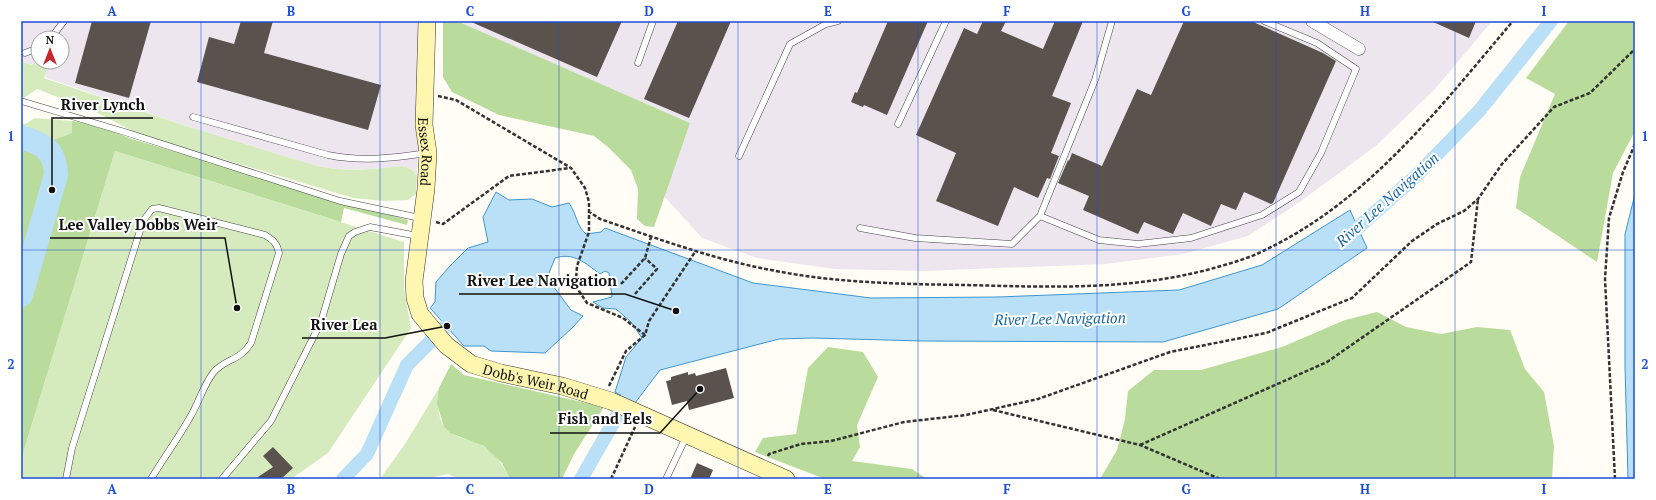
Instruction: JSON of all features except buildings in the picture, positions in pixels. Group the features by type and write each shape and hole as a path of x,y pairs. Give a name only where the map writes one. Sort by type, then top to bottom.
{"street":[{"name":"Essex Road","path":"414,281 424,219 428,153 424,125 427,21"},
{"path":"1312,21 1360,49"},
{"name":"Dobb's Weir Road","path":"414,281 415,298 420,314 446,344 459,355 481,367 562,386 608,400 687,435 761,474 786,479"}],"lane":[{"path":"57,30 64,21"},
{"path":"638,63 653,21"},
{"path":"739,156 790,44 826,24 838,21"},
{"path":"898,124 946,21"},
{"path":"860,228 915,238 1012,244 1040,216 1095,80 1112,21"},
{"path":"1040,216 1099,240 1138,244 1191,238 1262,215 1299,192 1321,153 1356,68 1317,43 1264,21"},
{"path":"25,53 30,51"},
{"path":"21,101 125,132 340,201 424,219"},
{"path":"193,117 328,155 349,159 401,157 428,153"},
{"path":"66,479 72,448 143,221 152,209 160,208 265,235 273,240 278,246 279,253 251,343 246,351 238,358 219,366 212,374 189,419 150,479"},
{"path":"222,479 271,420 321,322 340,254 349,236 354,232 370,227 421,237"},
{"path":"666,479 687,435"}],"path":[{"path":"588,211 600,219 695,252 771,270 854,282 1002,286 1114,286 1165,279 1228,264 1267,250 1301,230 1336,206 1366,182 1402,148 1512,21"},
{"path":"761,474 769,454 801,444 831,441 904,422 966,414 1038,400 1110,372 1170,352 1266,333 1352,298 1412,241 1437,224 1464,211 1478,199 1502,164 1554,107 1590,93 1635,49"},
{"path":"424,96 446,97 456,100 571,168 585,188 589,202 588,232 577,266 576,280 579,291 587,303 623,318 645,336"},
{"path":"1615,479 1605,279 1609,218 1623,172 1635,144"},
{"path":"424,219 443,224 509,176 571,168"},
{"path":"1140,445 1327,362 1471,262 1478,199"},
{"path":"621,284 645,258 651,237"},
{"path":"608,400 612,378 626,350 645,336 649,321 695,252"},
{"path":"635,294 657,269 645,258"},
{"path":"990,410 1140,445 1220,479"},
{"path":"611,479 640,414"}],"shaded area":[{"path":"21,21 424,21 417,176 412,170 403,166 358,170 317,166 183,125 44,77 46,70 70,70 70,30 30,30 30,65 21,61"},
{"path":"457,21 1492,21 1435,89 1377,145 1301,201 1248,236 1183,254 1105,264 923,271 835,269 757,258 702,238 664,196 690,123"}],"green space":[{"path":"443,21 457,21 690,123 654,227 645,226 637,219 638,189 631,170 608,147 594,136 499,115 452,92 443,77"},
{"path":"1569,21 1635,21 1635,131 1613,173 1597,262 1516,208 1520,177 1555,94 1526,78"},
{"path":"21,61 30,65 30,70 46,70 44,78 183,125 317,166 358,170 403,166 412,170 417,176 416,194 408,200 384,201 353,198 136,133 98,113 37,89 24,98 21,97"},
{"path":"35,118 72,121 72,133 21,152 21,123 25,124"},
{"path":"72,121 96,125 132,139 408,220 407,225 344,208 341,222 115,151 21,460 21,152 72,133"},
{"path":"115,151 404,242 404,289 411,328 328,453 291,479 21,479 21,460"},
{"path":"1377,312 1406,327 1441,334 1477,327 1510,330 1525,369 1544,392 1554,446 1552,479 1100,479 1117,450 1125,419 1128,391 1154,370 1201,370 1282,347 1345,320"},
{"path":"828,347 863,352 878,377 857,425 860,447 852,461 912,469 927,479 825,479 755,452 763,438 796,434 808,368"},
{"path":"451,364 464,375 604,407 574,454 562,479 510,479 502,463 484,446 450,433 444,427 437,404 439,388"},
{"path":"439,388 439,413 446,430 488,449 505,469 510,479 459,479 448,474 424,479 380,479 405,444"}],"water":[{"path":"496,192 509,200 532,199 552,207 569,203 580,227 586,234 601,232 605,228 753,283 871,298 998,297 1179,290 1262,265 1350,210 1367,248 1278,309 1163,342 923,341 813,338 779,339 660,370 635,403 615,392 626,357 642,338 631,322 616,309 603,308 593,302 612,297 609,273 605,271 600,274 579,260 568,256 555,258 547,278 571,310 583,316 545,353 491,351 484,346 464,346 430,308 435,302 436,282 449,267 468,248 488,242 483,217"},
{"path":"1635,194 1635,479 1628,479 1625,366 1625,234"}],"waterway":[{"name":"River Lee Navigation","path":"1344,240 1416,176 1479,111 1551,21"},
{"path":"21,137 36,142 47,149 51,154 56,175 21,295"},
{"path":"343,479 367,454 407,365 459,313"},
{"name":"River Lee Navigation","path":"581,479 628,397"}],"place":[{"name":"River Lynch","path":"52,190"},
{"name":"Lee Valley Dobbs Weir","path":"237,308"},
{"name":"River Lee Navigation","path":"676,311"},
{"name":"River Lea","path":"447,326"},
{"name":"Fish and Eels","path":"700,389"}]}
